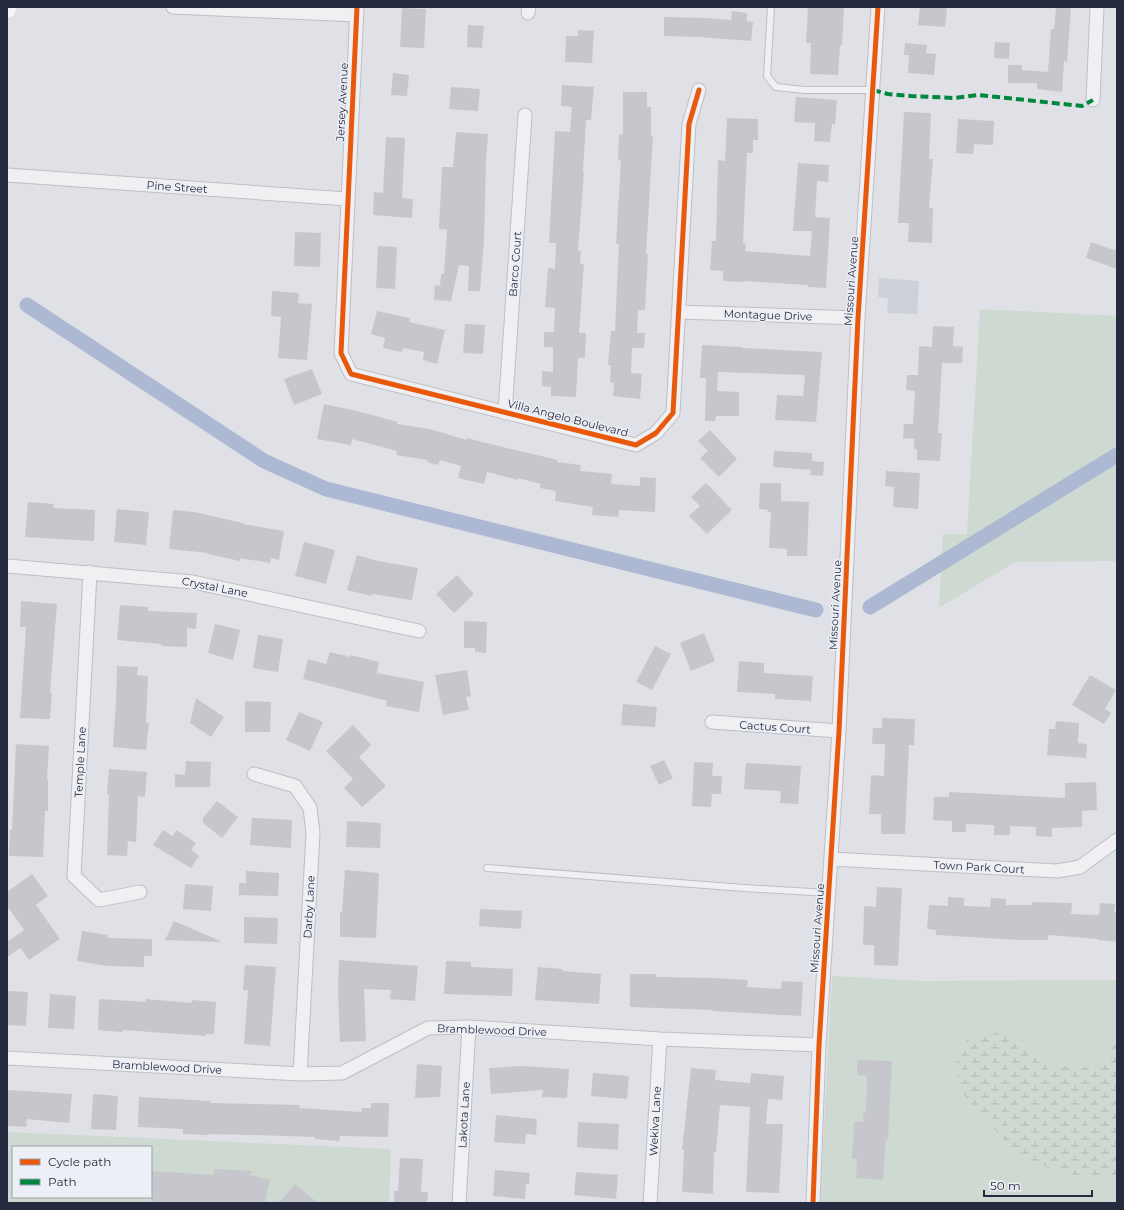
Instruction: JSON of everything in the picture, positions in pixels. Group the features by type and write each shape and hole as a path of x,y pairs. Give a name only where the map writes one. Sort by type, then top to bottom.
{"street":[{"path":"173,7 356,11"},
{"name":"Missouri Avenue","path":"812,1203 819,1045 839,731 858,318 878,7"},
{"path":"1093,100 1097,7"},
{"name":"Jersey Avenue","path":"347,198 356,11"},
{"name":"Villa Angelo Boulevard","path":"347,198 341,353 351,374 636,445 656,433 673,413 689,124 699,90"},
{"name":"Barco Court","path":"505,413 525,115"},
{"name":"Pine Street","path":"7,175 347,198"},
{"name":"Montague Drive","path":"678,312 858,318"},
{"name":"Crystal Lane","path":"7,566 193,582 419,631"},
{"name":"Temple Lane","path":"90,572 74,876 99,900 140,892"},
{"name":"Cactus Court","path":"712,722 839,731"},
{"name":"Darby Lane","path":"254,774 295,786 310,808 313,833 300,1074"},
{"name":"Town Park Court","path":"831,859 1057,871 1080,867 1117,840"},
{"name":"Bramblewood Drive","path":"7,1058 300,1074 342,1073 428,1028 469,1027 660,1039 819,1045"},
{"name":"Lakota Lane","path":"458,1203 469,1027"},
{"name":"Wekiva Lane","path":"650,1203 660,1039"}],"lane":[{"path":"771,7 767,76 776,87 805,90 873,90"},
{"path":"487,868 744,888 829,893"}],"shaded area":[{"path":"879,278 919,281 917,314 887,313 888,298 878,297"}],"green space":[{"path":"980,309 1117,316 1117,561 1015,562 939,608 943,534 967,534"},
{"path":"832,976 924,981 1117,980 1117,1031 1108,1060 1086,1067 1065,1066 1037,1058 1021,1040 968,1038 956,1056 957,1086 1064,1175 1117,1178 1117,1203 820,1203"},
{"path":"1117,1031 1117,1178 1064,1175 1019,1154 983,1118 957,1086 956,1056 968,1038 996,1033 1021,1040 1037,1058 1065,1066 1086,1067 1108,1060"},
{"path":"7,1132 391,1149 389,1203 7,1203"}],"building":[{"path":"808,7 844,7 842,45 840,45 838,75 810,74 811,43 806,43"},
{"path":"920,7 947,7 945,27 918,25"},
{"path":"1056,7 1071,7 1067,62 1064,61 1062,92 1037,89 1037,83 1008,83 1008,65 1022,65 1022,70 1048,72 1051,29 1054,29"},
{"path":"402,8 426,9 424,48 400,47"},
{"path":"732,11 747,13 747,21 753,22 751,41 664,36 664,17 731,20"},
{"path":"468,25 484,26 482,48 467,47"},
{"path":"578,30 594,31 592,63 565,62 566,36 578,36"},
{"path":"995,42 1010,43 1009,59 994,58"},
{"path":"905,43 927,45 926,53 936,54 934,75 908,73 909,55 904,55"},
{"path":"393,73 409,75 407,96 391,95"},
{"path":"562,85 594,87 591,120 586,120 578,250 581,251 580,264 584,264 579,333 586,333 585,358 578,358 576,397 551,396 551,387 542,386 542,371 553,372 553,347 544,347 544,332 554,332 555,308 545,307 548,268 555,269 556,243 549,243 555,131 570,132 572,107 561,106"},
{"path":"451,87 480,89 478,111 449,109"},
{"path":"623,92 647,92 647,107 651,107 651,136 653,136 646,254 648,254 645,310 638,310 637,333 645,333 644,348 632,348 631,373 642,374 640,399 613,396 614,383 610,382 611,365 608,365 611,331 615,331 619,244 616,244 621,161 618,160 619,134 623,135"},
{"path":"796,97 837,100 835,125 832,124 830,142 814,141 815,123 794,122"},
{"path":"904,112 931,113 929,159 933,159 929,208 933,208 932,243 908,242 909,223 898,223"},
{"path":"727,118 758,119 758,140 753,140 753,153 747,153 743,243 746,244 745,251 810,256 812,231 793,231 798,163 829,165 828,182 817,181 815,217 830,218 826,288 808,287 808,285 723,281 723,271 710,270 712,241 716,241 718,160 725,161"},
{"path":"958,119 994,121 993,145 974,144 973,154 956,153"},
{"path":"456,132 488,134 484,241 480,291 468,291 469,266 459,265 451,301 434,300 435,285 440,286 441,274 444,274 447,230 439,229 442,167 453,167"},
{"path":"386,137 405,138 402,198 413,199 412,218 373,215 374,192 383,193"},
{"path":"295,232 321,233 320,267 294,266"},
{"path":"1091,242 1117,251 1117,269 1086,258"},
{"path":"378,246 397,247 395,289 376,288"},
{"path":"272,291 299,293 298,303 312,304 307,360 278,358 281,317 271,316"},
{"path":"377,311 410,318 409,322 445,330 437,364 423,360 424,352 403,348 402,352 383,348 385,338 371,334"},
{"path":"465,324 485,325 483,354 463,353"},
{"path":"933,326 954,327 953,346 963,347 962,363 942,363 938,433 942,433 940,461 917,460 917,450 914,449 914,439 903,438 904,424 913,424 915,391 906,390 907,375 918,375 919,346 932,347"},
{"path":"702,345 822,352 816,422 775,420 777,395 803,396 805,375 718,372 717,391 739,392 739,416 716,416 715,421 705,421 706,378 700,378"},
{"path":"312,369 322,394 294,405 284,379"},
{"path":"324,404 398,422 397,424 429,429 467,440 467,438 558,460 557,462 581,465 580,471 612,474 611,484 640,486 640,477 656,478 655,512 619,510 618,517 592,515 593,507 555,501 556,491 540,488 541,484 487,472 484,484 458,478 461,466 440,460 438,465 427,462 428,460 396,455 397,451 352,439 351,445 317,439"},
{"path":"710,430 737,459 719,477 700,458 708,451 698,441"},
{"path":"774,451 812,453 812,461 824,462 823,476 810,475 811,470 773,467"},
{"path":"886,471 920,473 918,509 893,507 894,487 885,486"},
{"path":"706,483 732,510 707,534 689,516 700,506 691,497"},
{"path":"760,483 781,483 781,501 809,502 807,556 787,556 787,549 769,548 771,512 767,512 768,510 759,509"},
{"path":"28,502 54,504 53,508 95,510 94,541 25,537"},
{"path":"117,509 149,512 146,545 114,542"},
{"path":"173,510 194,512 243,524 284,531 279,560 271,558 270,563 240,558 240,561 208,553 169,549"},
{"path":"304,542 335,550 326,584 295,576"},
{"path":"357,555 378,561 418,568 412,600 372,594 371,596 347,590"},
{"path":"457,575 474,594 454,613 436,594"},
{"path":"21,601 57,604 50,693 52,693 50,719 20,718 26,627 20,627"},
{"path":"120,605 148,607 148,611 197,613 196,629 187,628 187,647 161,646 161,644 117,640"},
{"path":"464,621 487,622 486,653 475,652 475,648 464,648"},
{"path":"215,624 240,630 233,660 208,653"},
{"path":"704,633 715,661 691,671 680,643"},
{"path":"258,635 283,639 278,672 253,668"},
{"path":"655,646 671,654 652,690 636,682"},
{"path":"330,652 379,662 377,673 424,682 419,712 386,706 387,701 303,679 308,659 326,664"},
{"path":"739,661 764,663 764,673 813,676 811,701 775,699 775,694 737,692"},
{"path":"117,666 138,667 137,675 148,676 146,722 149,723 146,750 113,747"},
{"path":"467,670 471,696 466,697 469,710 443,715 435,675"},
{"path":"1090,675 1116,690 1105,709 1111,713 1104,724 1072,705"},
{"path":"196,698 224,717 211,737 190,723"},
{"path":"245,701 271,702 270,732 245,732"},
{"path":"623,704 657,707 655,727 621,725"},
{"path":"299,712 323,722 310,751 286,740"},
{"path":"882,718 915,719 914,745 909,745 905,834 881,834 881,814 869,814 871,775 884,776 885,744 872,744 873,728 882,728"},
{"path":"1056,721 1079,723 1078,743 1087,744 1086,758 1047,755 1049,729 1055,729"},
{"path":"353,725 371,745 359,757 386,786 362,807 344,788 353,779 326,751"},
{"path":"16,744 49,746 47,779 48,811 45,811 43,857 9,856 10,830 12,830"},
{"path":"664,760 673,778 659,785 650,766"},
{"path":"186,761 211,762 210,787 175,787 175,774 185,775"},
{"path":"694,762 713,763 712,776 722,776 721,794 712,794 711,807 692,806"},
{"path":"746,763 801,766 798,804 780,803 781,791 744,789"},
{"path":"109,769 147,772 145,797 138,796 136,842 128,841 127,856 107,855 109,794 107,794"},
{"path":"1096,782 1097,810 1082,811 1082,827 1052,828 1052,837 1036,836 1036,827 1010,826 1010,835 994,835 994,825 966,824 966,832 952,832 952,821 933,820 934,797 949,797 949,792 1065,798 1065,783"},
{"path":"217,801 238,817 222,838 203,823 203,818"},
{"path":"252,818 292,820 291,848 250,845"},
{"path":"347,821 381,823 380,848 346,847"},
{"path":"163,830 173,836 176,830 196,843 191,850 199,856 191,868 153,845"},
{"path":"345,870 379,873 376,938 340,937 340,912 342,912"},
{"path":"246,871 279,873 278,896 239,895 239,883 246,883"},
{"path":"32,874 48,896 36,905 60,939 29,960 20,948 7,957 7,942 24,930 7,906 7,892"},
{"path":"185,884 213,886 211,911 183,909"},
{"path":"877,887 902,888 898,966 874,965 874,945 863,945 864,906 876,907"},
{"path":"948,897 964,898 964,906 990,907 991,898 1006,899 1006,905 1032,905 1032,902 1072,903 1071,914 1099,915 1100,903 1115,904 1114,912 1117,913 1117,942 1048,935 1048,940 1020,940 936,935 936,930 927,929 929,905 948,906"},
{"path":"480,909 522,911 521,929 479,926"},
{"path":"244,917 278,918 277,944 244,943"},
{"path":"174,921 220,941 220,942 165,940"},
{"path":"82,931 108,935 107,938 152,939 152,956 144,956 144,967 108,966 77,961"},
{"path":"339,960 418,966 415,1001 390,999 391,990 364,989 366,1041 340,1042 338,991"},
{"path":"446,961 471,962 471,967 513,969 512,996 444,994"},
{"path":"245,965 276,967 270,1046 244,1044 248,990 243,990"},
{"path":"538,967 562,969 562,971 601,974 599,1004 535,1000"},
{"path":"630,974 656,974 656,977 748,980 747,987 781,989 782,981 803,982 801,1016 713,1010 630,1007"},
{"path":"7,991 28,992 26,1026 7,1025"},
{"path":"50,994 76,996 74,1029 48,1028"},
{"path":"99,999 145,1002 146,999 192,1003 192,1000 216,1002 214,1034 206,1034 206,1036 123,1030 122,1032 98,1030"},
{"path":"857,1060 892,1061 888,1139 886,1139 883,1180 856,1178 857,1159 852,1159 854,1122 863,1122 863,1113 866,1113 867,1076 857,1075"},
{"path":"417,1064 442,1066 440,1097 415,1098"},
{"path":"522,1066 569,1069 567,1098 542,1097 543,1090 491,1094 489,1068"},
{"path":"691,1068 716,1070 715,1080 750,1083 751,1073 784,1076 782,1100 768,1099 766,1124 783,1124 779,1193 746,1192 750,1107 720,1105 716,1152 714,1152 713,1194 682,1192 684,1150 682,1150"},
{"path":"593,1073 629,1076 627,1099 591,1096"},
{"path":"7,1090 72,1094 69,1123 27,1119 26,1127 7,1126"},
{"path":"93,1094 118,1096 116,1130 91,1129"},
{"path":"139,1097 210,1101 210,1103 300,1105 299,1108 361,1112 362,1108 371,1108 371,1103 389,1103 388,1137 340,1136 339,1141 315,1139 315,1137 183,1134 183,1129 138,1127"},
{"path":"496,1115 537,1119 536,1135 526,1134 525,1144 494,1142"},
{"path":"578,1122 619,1124 618,1150 577,1147"},
{"path":"400,1158 423,1159 421,1192 428,1192 427,1203 394,1203 394,1191 398,1191"},
{"path":"214,1169 252,1171 250,1175 270,1180 265,1203 151,1203 152,1171 213,1175"},
{"path":"495,1170 530,1173 529,1184 526,1184 525,1199 493,1196"},
{"path":"576,1172 618,1175 616,1199 574,1195"},
{"path":"295,1184 318,1203 279,1203"}],"waterway":[{"path":"27,305 264,461 326,489 816,610"},
{"path":"870,607 1117,455"}],"marked path":[{"path":"873,90 888,94 911,96 954,98 978,95 1082,106 1093,100"}],"cycle path":[{"path":"357,7 341,353 351,374 636,445 656,433 673,413 689,124 699,90"},
{"path":"813,1203 819,1045 839,731 858,318 878,7"}]}
